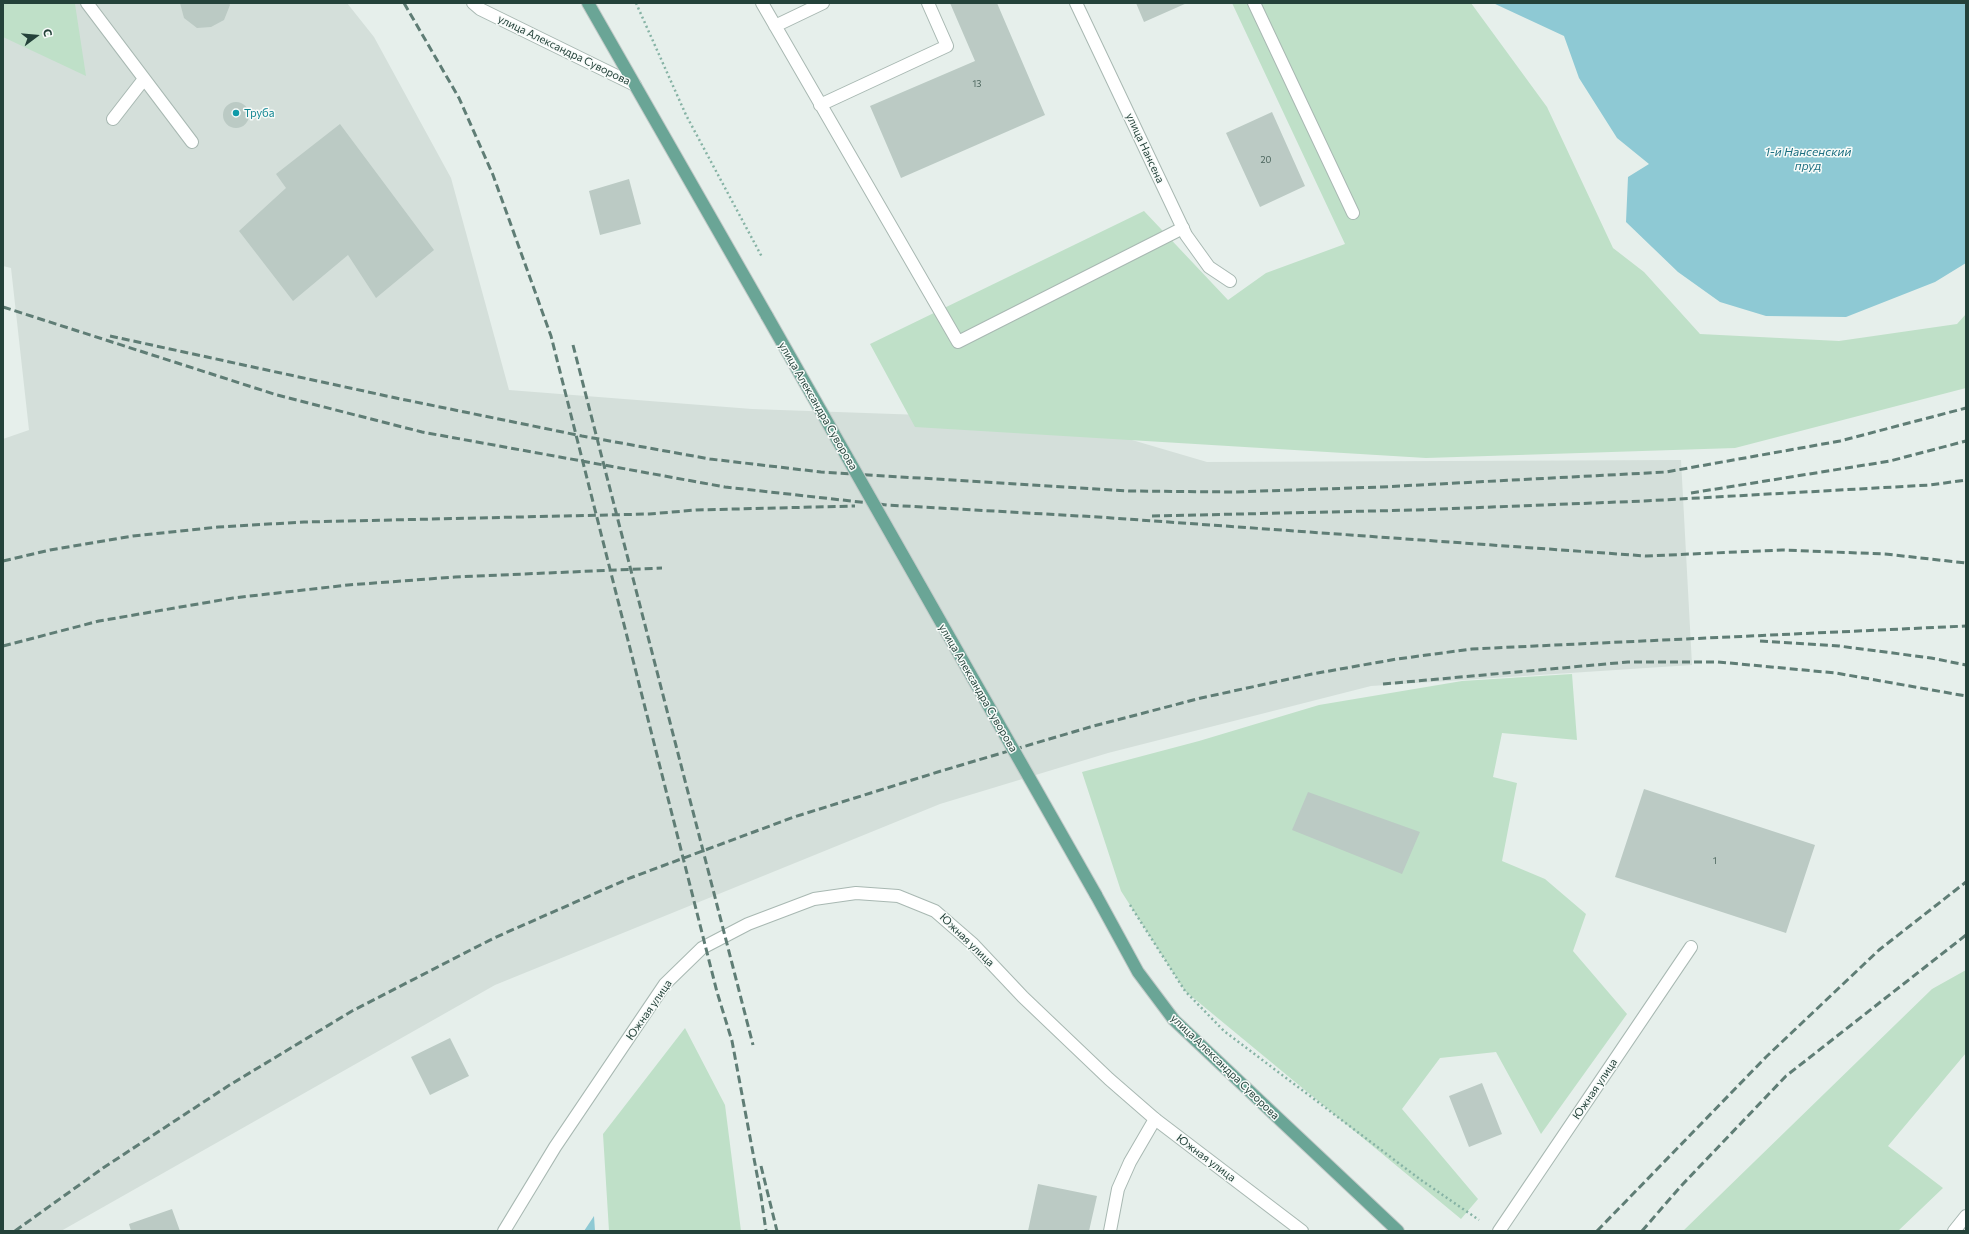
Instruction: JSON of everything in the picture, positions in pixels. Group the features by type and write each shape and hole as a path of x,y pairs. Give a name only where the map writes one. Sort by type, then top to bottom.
{"main road":[{"name":"улица Александра Суворова","path":"588,3 1096,895 1138,972 1174,1020 1398,1231"}],"street":[{"path":"87,3 192,142"},
{"name":"улица Александра Суворова","path":"473,3 480,9 634,85"},
{"path":"762,3 958,342 1183,228"},
{"path":"775,26 823,3"},
{"path":"820,105 947,46 928,3"},
{"name":"улица Нансена","path":"1076,3 1183,228 1209,267 1230,281"},
{"path":"1254,3 1353,213"},
{"path":"113,119 144,79"},
{"name":"Южная улица","path":"504,1231 555,1147 665,984 702,948 748,924 814,899 856,893 898,896 935,911 973,944 1023,997 1103,1073 1155,1119 1302,1231"},
{"name":"Южная улица","path":"1499,1231 1691,947"},
{"path":"1110,1231 1118,1189 1130,1162 1155,1119"},
{"path":"1954,1231 1966,1216"}],"path":[{"path":"636,3 686,115 765,263"},
{"path":"1130,904 1185,991 1224,1031 1421,1180 1482,1222"}],"shaded area":[{"path":"3,3 347,3 374,37 451,178 509,390 752,409 1064,420 1207,462 1681,460 1692,665 1371,686 1108,753 940,804 495,985 61,1231 3,1231 3,439 29,430 11,268 3,266"}],"green space":[{"path":"3,3 75,4 86,76 3,37"},
{"path":"1232,3 1471,3 1547,107 1613,248 1644,272 1700,334 1839,341 1957,324 1966,314 1966,388 1735,448 1426,458 915,427 870,344 1144,211 1228,300 1266,273 1345,244"},
{"path":"1572,674 1577,740 1502,733 1493,777 1517,783 1502,861 1545,879 1586,914 1573,951 1627,1014 1541,1134 1496,1052 1440,1058 1402,1109 1478,1199 1461,1219 1185,991 1121,891 1082,772 1199,741 1319,705 1462,681"},
{"path":"1966,970 1966,1053 1888,1146 1943,1188 1898,1231 1683,1231 1932,989"},
{"path":"685,1028 725,1105 741,1231 609,1231 603,1134"}],"water":[{"name":"1-й Нансенский пруд","path":"1493,3 1966,3 1966,263 1935,282 1846,317 1766,316 1720,302 1678,272 1626,222 1628,177 1649,164 1617,138 1579,78 1564,36"},
{"path":"594,1216 595,1231 584,1231"}],"building":[{"path":"180,3 229,3 230,5 224,20 211,27 197,28 184,18"},
{"path":"950,3 997,3 1045,115 901,178 870,106 975,61"},
{"path":"1136,3 1187,3 1144,22"},
{"name":"Труба","path":"236,102 245,106 249,115 245,124 236,128 227,124 223,115 227,106"},
{"path":"1272,112 1305,186 1260,207 1226,133"},
{"path":"340,124 434,250 376,298 348,255 293,301 239,231 286,188 276,174"},
{"path":"629,179 641,224 600,235 589,191"},
{"path":"1644,789 1815,845 1786,933 1615,877"},
{"path":"1308,792 1420,832 1402,874 1292,830"},
{"path":"450,1038 469,1076 430,1095 411,1057"},
{"path":"1482,1083 1502,1134 1469,1147 1449,1096"},
{"path":"1038,1184 1097,1196 1089,1231 1028,1231"},
{"path":"172,1209 180,1231 131,1231 129,1224"}],"railway":[{"path":"404,3 459,98 493,175 551,336 717,992 732,1041 761,1196 766,1231"},
{"path":"3,307 277,395 422,432 725,487 887,505 1098,517 1646,556 1782,550 1885,554 1966,563"},
{"path":"110,336 396,398 582,436 710,459 821,472 1130,491 1234,492 1381,487 1666,472 1840,441 1966,408"},
{"path":"573,345 753,1045"},
{"path":"1691,493 1890,461 1966,441"},
{"path":"1152,516 1416,510 1644,501 1930,485 1966,480"},
{"path":"3,561 50,550 133,536 218,527 304,522 649,514 696,510 855,506"},
{"path":"3,646 99,621 233,598 348,585 455,577 662,568"},
{"path":"15,1231 103,1168 228,1086 352,1011 494,938 630,878 794,817 941,771 1090,727 1201,698 1312,674 1397,659 1472,649 1966,626"},
{"path":"1760,641 1839,646 1931,658 1966,665"},
{"path":"1383,684 1628,662 1718,662 1836,673 1966,696"},
{"path":"1597,1231 1766,1057 1879,950 1966,882"},
{"path":"1642,1231 1681,1186 1786,1076 1966,935"},
{"path":"761,1166 777,1231"}],"place":[{"name":"Труба","path":"236,113"}]}
